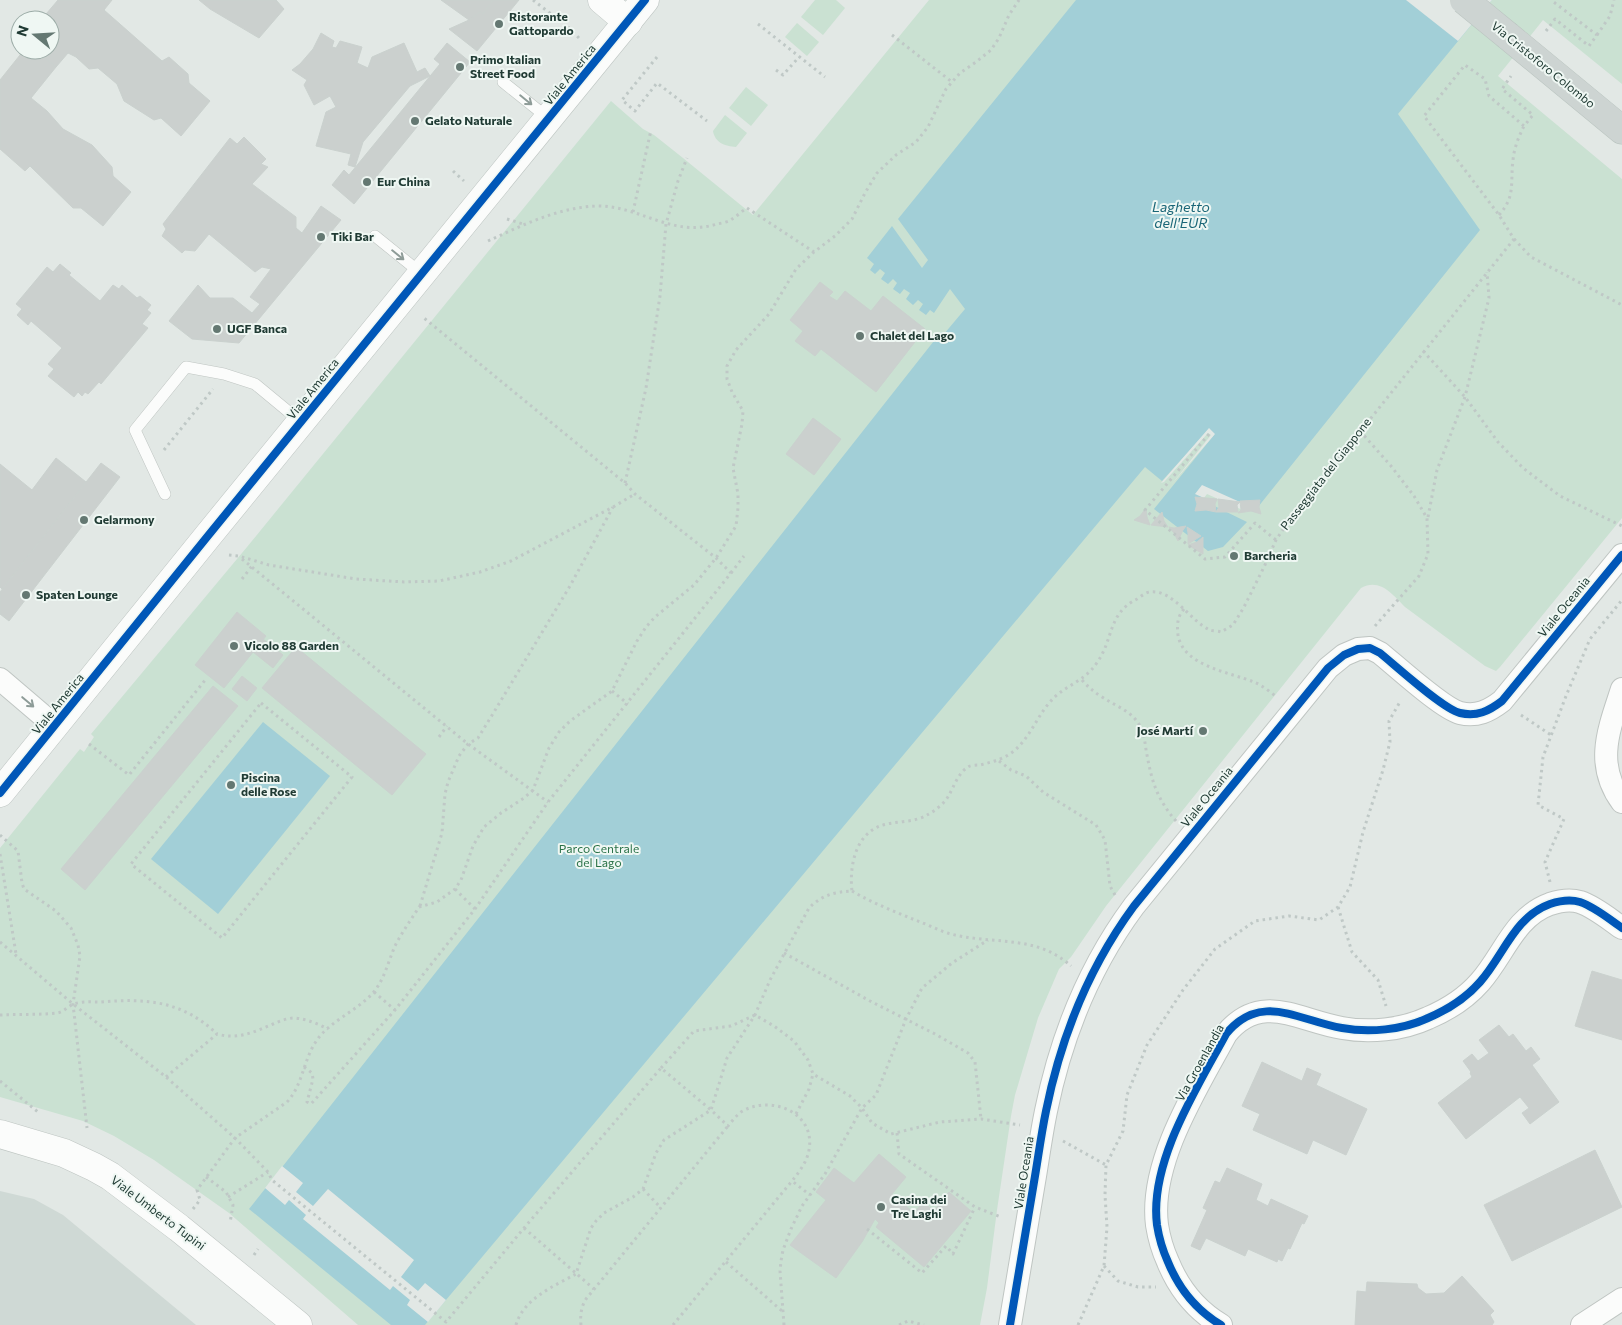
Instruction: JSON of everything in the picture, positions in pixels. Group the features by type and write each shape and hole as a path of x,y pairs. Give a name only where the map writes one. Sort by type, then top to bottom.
{"main road":[{"name":"Via Cristoforo Colombo","path":"1464,0 1622,130"}],"street":[{"path":"602,0 628,22"},
{"name":"Viale America","path":"0,793 646,0"},
{"name":"Viale Oceania","path":"1010,1325 1049,1096 1067,1033 1090,978 1126,916 1292,710 1328,668 1344,655 1364,647 1370,648 1380,653 1455,712 1466,714 1487,712 1502,701 1622,555"},
{"path":"0,679 55,726"},
{"path":"1622,689 1608,732 1606,755 1607,773 1610,782 1622,802"},
{"name":"Via Groenlandia","path":"1221,1325 1197,1308 1178,1283 1171,1270 1159,1234 1156,1216 1159,1185 1168,1150 1231,1027 1260,1011 1285,1013 1319,1024 1344,1029 1363,1030 1393,1028 1428,1018 1464,998 1489,971 1519,925 1537,910 1555,902 1567,900 1579,902 1622,928"},
{"name":"Viale Umberto Tupini","path":"0,1134 50,1148 94,1166 124,1186 179,1228 298,1325"},
{"path":"1582,1325 1622,1300"}],"lane":[{"path":"502,82 549,119"},
{"path":"375,236 422,274"},
{"path":"165,494 135,430 186,367 224,374 255,384 301,422"}],"path":[{"path":"533,0 555,17"},
{"path":"419,907 437,902 456,889 473,846 484,827 533,790 550,748 559,732 570,721 612,691 646,627 655,616 694,586 716,558 736,526 738,508 738,494 733,468 743,411 732,392 727,378 727,366 736,350 769,314 796,269 852,219 864,193 877,172 896,155 916,142 928,127 946,89 960,73 991,50 1000,38 1009,16 1019,0"},
{"path":"1551,0 1596,35"},
{"path":"1546,31 1555,19 1589,46 1610,16 1614,0"},
{"path":"758,24 825,77"},
{"path":"568,27 580,38"},
{"path":"892,35 952,82"},
{"path":"776,70 783,75 799,56"},
{"path":"657,57 622,100 635,111 657,83 706,121"},
{"path":"1524,126 1488,96 1485,79 1465,65 1424,116 1514,239 1531,257 1622,305"},
{"path":"1499,216 1507,206 1512,192 1513,158 1524,126 1533,114 1502,88 1511,76"},
{"path":"633,212 651,130"},
{"path":"625,483 646,388 660,296 666,224 678,181 687,158"},
{"path":"453,171 466,183"},
{"path":"488,241 523,224 545,216 585,207 599,206 633,212 681,228 711,226 731,220 747,208 814,252"},
{"path":"507,219 523,224"},
{"path":"1353,651 1419,576 1428,554 1428,518 1437,470 1465,397 1489,298 1487,272"},
{"path":"424,318 625,483 635,494 716,558 731,573"},
{"path":"1423,351 1465,397 1498,442 1522,468 1560,496 1622,526"},
{"path":"162,452 216,385"},
{"path":"1360,431 1391,466 1428,518"},
{"path":"1209,434 1145,510 1205,559 1225,558 1255,523 1276,540"},
{"path":"230,555 269,565 356,579 404,582 439,581 480,572 511,561 635,494"},
{"path":"179,1228 200,1200 197,1190 235,1138 287,1102 298,1087 304,1067 319,1037 374,992 386,970 396,945 419,907 442,833 445,794 448,782 459,756 468,744 478,738 570,586 613,507"},
{"path":"239,556 468,744 548,802"},
{"path":"304,1067 312,1073 313,1077 307,1102 311,1104 395,1010 475,909 548,802 628,704 744,556"},
{"path":"242,579 252,566"},
{"path":"1555,902 1545,862 1564,819 1538,805 1543,757 1590,639 1622,600"},
{"path":"1184,609 1178,620 1179,642 1191,657 1256,683 1292,710"},
{"path":"89,744 129,775 206,679"},
{"path":"1082,680 1104,699 1121,707 1133,717 1141,728 1155,789 1164,807 1177,823 1192,834"},
{"path":"1078,1325 1104,1266 1107,1227 1106,1165 1122,1131 1127,1095 1147,1045 1183,990 1215,949 1256,921 1289,916 1319,920 1338,907 1350,887 1363,832 1383,770 1390,742 1390,721 1412,680"},
{"path":"612,691 628,704"},
{"path":"261,703 352,777 222,938 131,864 261,703"},
{"path":"1526,718 1551,735"},
{"path":"439,737 447,726"},
{"path":"999,760 1011,770 1026,776 1043,792 1096,824 1105,840 1110,886 1126,916"},
{"path":"0,835 18,852 24,889 56,911 71,928 75,936 80,956 74,1004 87,1128"},
{"path":"0,854 16,954"},
{"path":"456,889 475,909"},
{"path":"516,1325 525,1307 533,1300 576,1274 591,1228 596,1220 643,1189 656,1153 664,1140 712,1110 726,1058 755,1015 764,992 784,953 814,903 834,892 852,891 869,901 950,934 988,940 1014,941 1053,953 1090,978"},
{"path":"1338,907 1352,952 1378,980 1393,1028"},
{"path":"784,1325 780,1271 783,1250 795,1221 825,1174 862,1108 876,1095 906,1020 922,988 952,963 988,940"},
{"path":"0,942 166,1077 235,1138 268,1172 272,1180 446,1322 694,1030 731,1026 755,1015"},
{"path":"784,953 968,1053 975,1062 980,1119"},
{"path":"374,992 395,1010"},
{"path":"0,1015 60,1013 74,1004 123,1000 157,1002 174,1007 192,1014 206,1023 217,1034 225,1037 240,1036 283,1020 295,1018 314,1022 328,1028"},
{"path":"755,1015 794,1041 808,1060 813,1074 809,1090 796,1114"},
{"path":"166,1077 217,1034"},
{"path":"662,1068 728,1126"},
{"path":"813,1074 850,1096 862,1108 872,1123 891,1134 940,1122 980,1119 1017,1124 1071,1144 1106,1165"},
{"path":"0,1081 38,1112"},
{"path":"581,1325 582,1304 737,1116 759,1105 780,1106 796,1114 806,1128 809,1148 805,1162 792,1181 673,1325"},
{"path":"897,1133 899,1154 975,1206 1001,1217"},
{"path":"228,1197 268,1172"},
{"path":"206,1176 226,1192 234,1205 230,1223"},
{"path":"792,1181 810,1195"},
{"path":"643,1189 660,1208"},
{"path":"867,1228 922,1273 946,1246 954,1254 975,1206"},
{"path":"524,1228 594,1289"},
{"path":"254,1254 258,1249"},
{"path":"726,1262 782,1312"},
{"path":"1104,1266 1118,1281 1138,1287 1169,1287 1178,1283"},
{"path":"899,1325 908,1321 924,1325"}],"shaded area":[{"path":"0,1191 34,1199 63,1215 196,1325 0,1325"}],"green space":[{"path":"815,0 836,0 845,8 823,35 801,17"},
{"name":"Parco Centrale del Lago","path":"929,0 1622,0 1622,84 1543,20 1498,76 1622,179 1622,518 1496,671 1485,666 1405,607 1385,589 1374,585 1361,588 1106,906 1071,957 1059,969 1038,1018 1015,1095 1011,1116 980,1325 358,1325 229,1213 154,1160 114,1136 83,1121 0,1097 0,848 80,749 84,752 94,737 91,734 247,547 611,101 643,129 654,135 753,215"},
{"path":"797,23 819,42 807,56 785,37"},
{"path":"746,87 768,105 751,126 729,108"},
{"path":"725,115 747,133 736,147 721,143 714,135 713,131"}],"water":[{"name":"Laghetto dell'EUR","path":"1076,0 1492,0 1398,114 1480,230 1254,512 1206,491 1200,499 1247,522 1223,547 1208,551 1154,509 1214,435 1208,430 1162,481 1145,467 425,1325 391,1325 249,1209 941,332 944,334 965,309 950,289 934,313 930,310 926,315 919,310 923,304 918,300 913,305 906,299 910,293 904,289 900,294 893,289 897,283 893,279 888,284 881,279 885,273 880,269 875,274 870,270 874,264 867,258 892,226 922,268 928,260 898,219"},
{"path":"263,722 330,776 218,914 151,859"}],"pier":[{"path":"1406,0 1492,0 1458,41"},
{"path":"1209,428 1215,434 1171,485 1211,435 1208,433 1164,482 1161,483"},
{"path":"1202,485 1251,507 1247,512 1207,494 1204,498 1195,494"},
{"path":"282,1166 303,1183 296,1192 313,1206 328,1189 414,1260 401,1277 418,1291 425,1283 446,1300 428,1322 407,1305 410,1300 393,1286 390,1290 303,1219 306,1215 289,1200 285,1205 265,1188"}],"building":[{"path":"58,0 112,0 104,10 162,61 169,57 188,74 189,83 210,101 181,136 161,118 154,120 124,101 117,84 98,68 89,69 76,57 68,53 56,67 47,60 60,60 60,10 50,10"},
{"path":"199,0 276,0 284,9 259,38 210,9"},
{"path":"441,0 493,0 483,14 480,12 469,20"},
{"path":"493,0 519,0 477,51 449,29 469,20 480,12 483,14"},
{"path":"321,33 334,41 332,47 336,48 340,41 362,47 357,63 368,68 372,57 404,43 417,72 425,68 430,76 410,86 363,142 355,167 348,165 351,154 316,146 326,112 336,107 330,96 314,105 304,85 307,80 292,70 313,49"},
{"path":"447,43 470,62 354,204 332,185 344,170 349,175 440,64 434,59"},
{"path":"16,60 47,60 56,67 31,98 47,111 63,129 92,145 112,167 113,176 131,192 103,226 81,208 73,208 30,166 25,171 0,149 0,80"},
{"path":"244,137 266,159 261,164 268,167 252,184 296,217 296,228 302,233 321,206 341,220 239,343 192,339 169,321 198,285 210,298 233,298 252,313 260,304 250,297 271,269 262,267 255,272 209,234 195,251 185,250 182,253 162,236 166,229 163,224 230,138 237,144"},
{"path":"60,264 71,273 69,275 100,301 113,285 119,289 122,285 137,298 140,296 151,305 147,310 151,313 142,324 148,328 101,384 99,382 88,394 85,392 82,396 78,392 74,397 48,376 54,369 48,364 62,348 31,321 28,325 17,315 22,309 16,304 47,267 53,272"},
{"name":"Chalet del Lago","path":"820,282 833,292 829,296 837,301 845,291 871,311 883,296 925,329 876,392 821,349 815,356 795,341 803,331 790,320"},
{"path":"813,418 841,439 814,475 786,454"},
{"path":"56,458 86,482 2,589 0,587 0,464 32,490"},
{"path":"101,463 120,477 9,621 0,614 0,592"},
{"path":"1195,497 1217,499 1215,504 1216,512 1206,510 1195,511 1197,504"},
{"path":"1218,499 1240,502 1237,505 1238,512 1216,512 1219,507"},
{"path":"1260,500 1261,514 1251,511 1238,513 1241,510 1240,501"},
{"path":"1146,508 1147,517 1150,525 1134,520"},
{"path":"1162,512 1168,527 1151,525"},
{"path":"1186,526 1178,541 1169,527 1174,528"},
{"path":"1187,527 1201,536 1188,544 1188,533"},
{"path":"1203,537 1203,554 1188,545 1197,542"},
{"name":"Vicolo 88 Garden","path":"237,612 266,636 224,688 195,665"},
{"path":"263,639 283,655 273,668 253,652"},
{"path":"296,647 426,754 392,795 262,688"},
{"path":"242,676 257,688 247,701 232,689"},
{"path":"213,686 238,706 85,890 61,869"},
{"path":"1592,971 1622,980 1622,1040 1575,1026"},
{"path":"1499,1025 1509,1037 1513,1034 1526,1051 1531,1047 1540,1059 1532,1065 1559,1102 1530,1124 1522,1113 1529,1108 1520,1097 1466,1139 1438,1103 1472,1077 1471,1072 1463,1061 1472,1054 1478,1061 1489,1053 1479,1040"},
{"path":"1262,1062 1302,1081 1307,1068 1321,1074 1316,1085 1367,1109 1346,1155 1313,1140 1307,1154 1253,1130 1260,1114 1242,1106"},
{"path":"1595,1150 1622,1207 1512,1261 1484,1205"},
{"path":"879,1154 906,1177 892,1194 914,1213 923,1202 934,1211 949,1192 971,1211 924,1267 876,1227 879,1223 875,1219 862,1242 836,1278 790,1245 826,1200 816,1192 834,1168 854,1183"},
{"path":"1227,1168 1262,1184 1256,1200 1268,1206 1271,1199 1308,1216 1304,1224 1302,1223 1282,1261 1278,1259 1277,1262 1248,1249 1245,1256 1206,1238 1200,1250 1191,1246 1207,1210 1203,1208 1215,1181 1220,1183"},
{"path":"1462,1276 1494,1311 1490,1315 1494,1322 1492,1325 1355,1325 1357,1291 1366,1292 1367,1282 1417,1284 1418,1288 1426,1294 1444,1293"}],"cycle path":[{"path":"0,793 645,0"},
{"path":"1010,1325 1044,1120 1052,1083 1069,1030 1090,978 1103,953 1134,906 1328,668 1344,655 1358,649 1370,648 1380,653 1431,696 1452,710 1466,714 1477,714 1492,708 1502,701 1622,555"},
{"path":"1221,1325 1196,1306 1172,1272 1159,1235 1156,1201 1160,1176 1168,1151 1189,1102 1226,1034 1239,1021 1253,1014 1267,1011 1296,1015 1342,1028 1363,1030 1396,1028 1435,1015 1469,993 1480,982 1518,927 1538,910 1550,904 1561,901 1580,902 1596,910 1622,928"}],"place":[{"name":"Ristorante Gattopardo","path":"499,24"},
{"name":"Primo Italian Street Food","path":"460,67"},
{"name":"Gelato Naturale","path":"415,121"},
{"name":"Eur China","path":"367,182"},
{"name":"Tiki Bar","path":"321,237"},
{"name":"UGF Banca","path":"217,329"},
{"name":"Chalet del Lago","path":"860,336"},
{"name":"Gelarmony","path":"84,520"},
{"name":"Barcheria","path":"1234,556"},
{"name":"Spaten Lounge","path":"26,595"},
{"name":"Vicolo 88 Garden","path":"234,646"},
{"name":"José Martí","path":"1203,731"},
{"name":"Piscina delle Rose","path":"231,785"},
{"name":"Casina dei Tre Laghi","path":"881,1207"}]}
